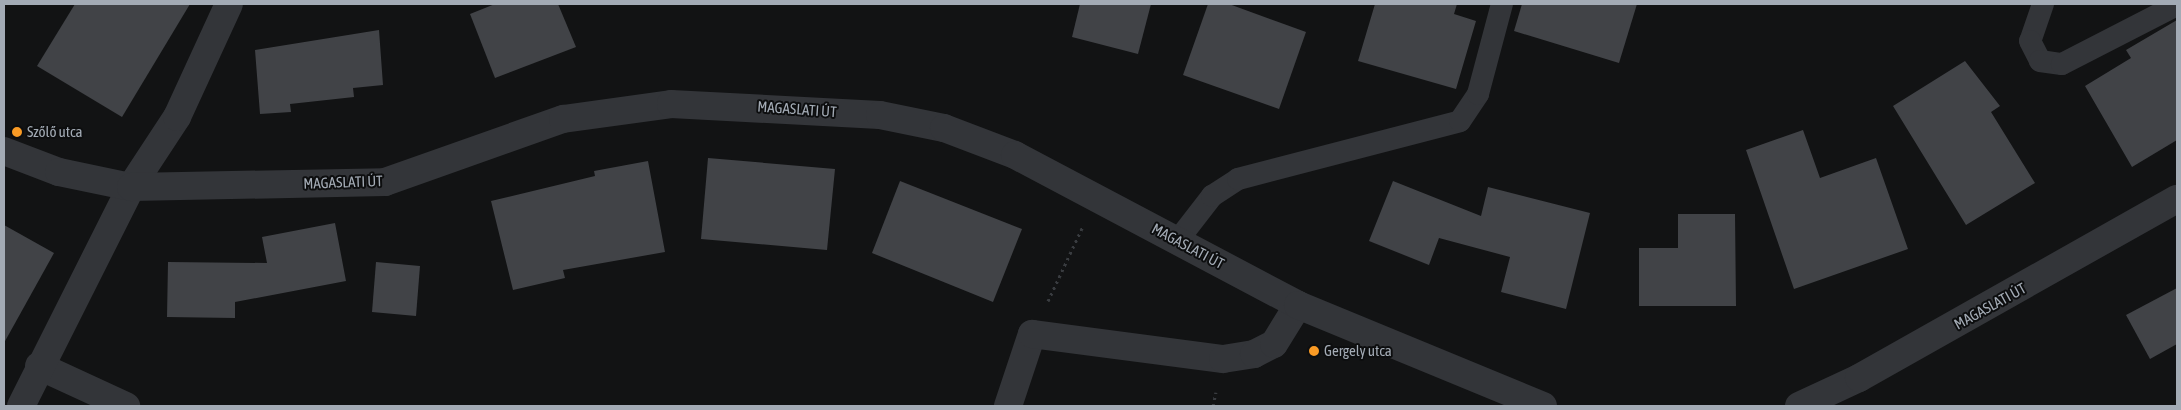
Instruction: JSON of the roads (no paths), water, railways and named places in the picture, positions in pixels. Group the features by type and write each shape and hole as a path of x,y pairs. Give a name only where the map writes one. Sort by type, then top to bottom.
{"street":[{"path":"21,406 39,366 131,187 177,117 229,4"},
{"name":"MAGASLATI ÚT","path":"4,151 59,172 131,187 385,182 563,119 681,104 880,115 944,128 1015,155 1298,305 1543,406"},
{"name":"MAGASLATI ÚT","path":"1799,406 1876,369 2177,199"},
{"path":"1008,406 1032,334 1223,358 1254,354 1274,344 1298,305"},
{"path":"39,366 126,406"}],"lane":[{"path":"1178,240 1212,196 1238,179 1460,121 1478,94 1502,4"},
{"path":"2043,4 2030,41 2040,60 2062,64 2177,5"}],"place":[{"name":"Szőlő utca","path":"17,132"},
{"name":"Gergely utca","path":"1314,351"}]}
